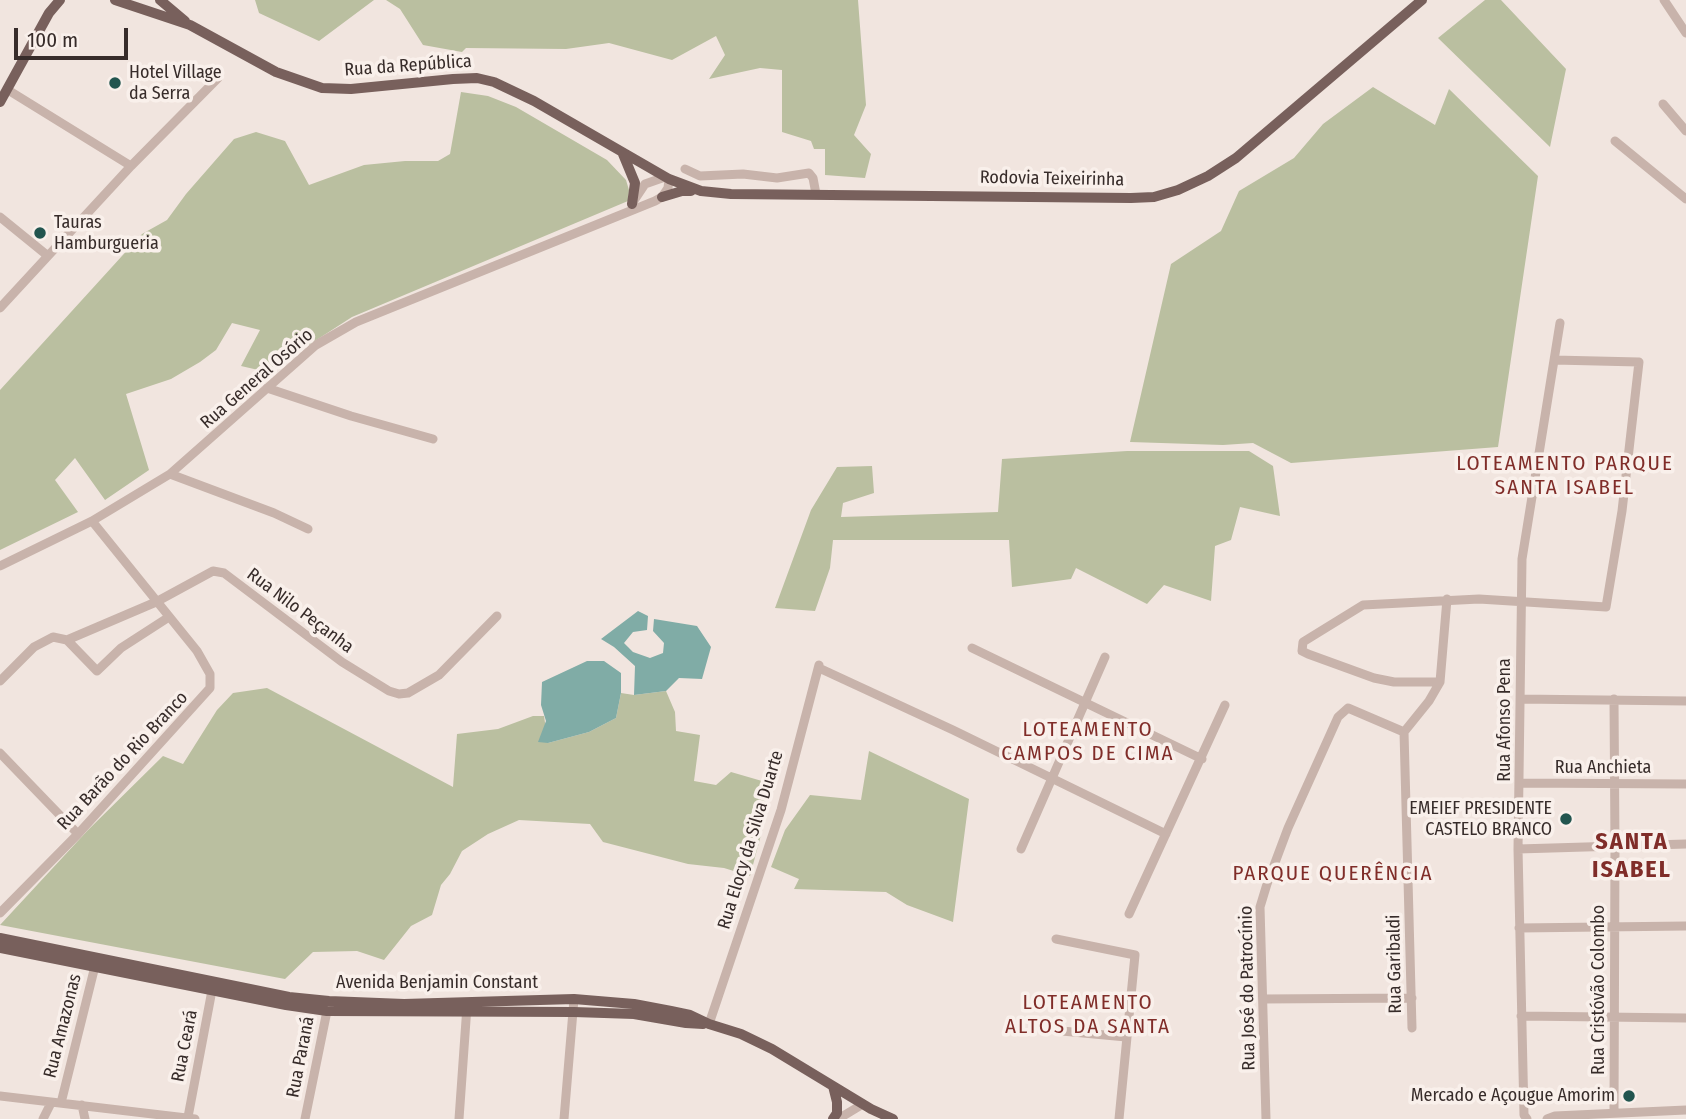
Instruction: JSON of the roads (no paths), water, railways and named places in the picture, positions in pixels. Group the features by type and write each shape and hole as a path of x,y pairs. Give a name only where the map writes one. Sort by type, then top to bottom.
{"main road":[{"path":"49,13 52,0"},
{"path":"0,102 49,13 60,0"},
{"path":"115,0 190,26"},
{"path":"160,0 190,26"},
{"name":"Rodovia Teixeirinha","path":"623,154 667,178 703,192 1154,197 1178,191 1236,158 1422,0"},
{"name":"Rua da República","path":"190,26 276,72 322,88 351,89 477,78 494,82 623,154"},
{"path":"623,154 635,183 629,208"},
{"path":"662,197 682,191 703,192"},
{"name":"Avenida Benjamin Constant","path":"0,938 96,962 328,1006 404,1003 634,1014 709,1024"},
{"name":"Avenida Benjamin Constant","path":"0,948 96,962"},
{"name":"Avenida Benjamin Constant","path":"467,1006 574,999 634,1004 690,1015 772,1049 833,1086 866,1110 890,1118"},
{"path":"833,1086 837,1102 836,1119"}],"street":[{"path":"1664,0 1686,33"},
{"path":"0,308 131,166 218,78"},
{"path":"8,90 131,166"},
{"path":"1663,104 1686,131"},
{"path":"1615,141 1686,200"},
{"path":"685,169 699,176 743,174 777,178 809,173 814,178 816,194"},
{"path":"703,192 710,175"},
{"path":"662,197 668,188 667,178"},
{"name":"Rua General Osório","path":"629,208 645,184 667,178"},
{"path":"777,178 780,194"},
{"name":"Rua General Osório","path":"0,566 92,521 170,474 316,345 356,322 629,208 662,197"},
{"path":"1,221 48,256"},
{"name":"Rua Afonso Pena","path":"1527,1119 1524,1115 1518,849 1522,559 1560,323"},
{"path":"1440,682 1394,682 1374,678 1302,651 1303,642 1363,605 1447,599 1521,600 1606,607 1622,511 1639,362 1554,360"},
{"path":"267,388 433,439"},
{"path":"170,474 309,529"},
{"name":"Rua Barão do Rio Branco","path":"0,913 78,834 210,688 211,674 207,666 92,521"},
{"name":"Rua Nilo Peçanha","path":"0,681 34,647 53,637 67,640 156,602 208,572 218,570 341,662 398,694 408,692 439,675 497,616"},
{"path":"1404,732 1429,701 1440,682 1447,599"},
{"path":"67,640 97,671 121,648 169,617"},
{"path":"972,648 1202,759"},
{"path":"1021,849 1105,657"},
{"name":"Rua Elocy da Silva Duarte","path":"709,1024 781,810 819,666 1051,777"},
{"path":"1520,699 1686,701"},
{"name":"Rua Cristóvão Colombo","path":"1614,699 1614,1113"},
{"path":"1129,914 1225,705"},
{"name":"Rua José do Patrocínio","path":"1266,1119 1260,907 1287,828 1338,717 1348,708 1404,732"},
{"name":"Rua Garibaldi","path":"1404,732 1412,1028"},
{"path":"0,753 78,834"},
{"path":"1051,777 1166,834"},
{"name":"Rua Anchieta","path":"1520,783 1686,784"},
{"path":"1518,849 1686,845"},
{"path":"1519,928 1686,926"},
{"path":"1056,939 1135,955 1119,1119"},
{"name":"Rua Amazonas","path":"43,1119 56,1103 96,962"},
{"name":"Rua Ceará","path":"191,1118 213,986"},
{"path":"1263,999 1412,998"},
{"path":"564,1119 574,999"},
{"name":"Rua Paraná","path":"305,1119 328,1006"},
{"path":"458,1119 467,1006"},
{"path":"1521,1016 1686,1018"},
{"path":"1062,1031 1126,1037"},
{"path":"0,1096 191,1118"},
{"path":"82,1105 85,1119"},
{"path":"836,1119 866,1110"},
{"path":"1547,1119 1555,1116 1686,1110"}],"water":[{"path":"638,611 648,616 647,630 633,632 624,643 633,652 650,658 663,653 664,643 653,631 654,619 697,626 711,647 702,679 679,678 666,691 634,695 635,666 601,639"},
{"path":"587,661 604,661 621,673 621,693 616,718 589,732 548,743 538,742 546,721 541,705 542,682"}],"place":[{"name":"Hotel Village da Serra","path":"115,83"},
{"name":"Tauras Hamburgueria","path":"40,233"},
{"name":"EMEIEF PRESIDENTE CASTELO BRANCO","path":"1566,819"},
{"name":"Mercado e Açougue Amorim","path":"1629,1096"}],"district":[{"name":"LOTEAMENTO PARQUE SANTA ISABEL","path":"1565,476"},
{"name":"LOTEAMENTO CAMPOS DE CIMA","path":"1088,742"},
{"name":"SANTA ISABEL","path":"1632,856"},
{"name":"PARQUE QUERÊNCIA","path":"1333,874"},
{"name":"LOTEAMENTO ALTOS DA SANTA","path":"1088,1015"}]}
